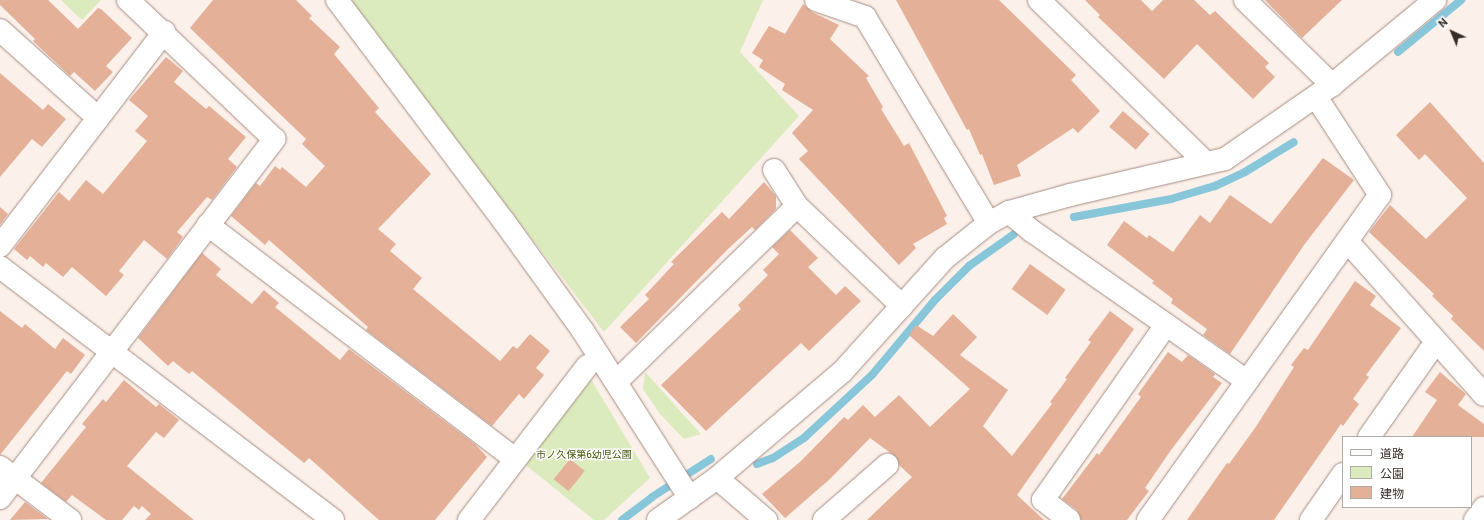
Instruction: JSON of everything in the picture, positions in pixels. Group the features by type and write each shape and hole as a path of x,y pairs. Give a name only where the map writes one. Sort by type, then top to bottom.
{"street":[{"path":"0,498 8,473 111,352 274,138 164,32 128,0"},
{"path":"337,0 503,220 616,382 686,493"},
{"path":"816,0 865,17 989,223"},
{"path":"1039,0 1206,163"},
{"path":"1148,520 1380,195 1324,91 1245,0"},
{"path":"658,520 686,493 717,478 842,372 945,258 989,223 1009,212 1225,159 1324,91 1422,4"},
{"path":"0,30 98,118"},
{"path":"0,246 164,32"},
{"path":"774,170 797,206 902,306"},
{"path":"616,382 797,206"},
{"path":"1009,212 1166,325 1247,381"},
{"path":"208,225 515,458"},
{"path":"1347,240 1435,343 1484,395"},
{"path":"0,267 333,520"},
{"path":"1069,520 1043,500 1166,325"},
{"path":"1370,436 1435,343"},
{"path":"469,520 587,366"},
{"path":"824,520 887,465"},
{"path":"8,473 70,520"},
{"path":"1311,520 1342,475"},
{"path":"717,478 766,520"},
{"path":"1475,520 1484,508"}],"green space":[{"path":"61,0 101,0 82,20"},
{"path":"348,0 763,0 740,52 799,116 604,332"},
{"path":"645,372 701,434 684,439 660,414 643,389"},
{"name":"市ノ久保第6幼児公園","path":"589,376 650,478 604,520 594,520 522,462"}],"building":[{"path":"0,0 48,0 78,29 98,8 101,9 132,38 106,66 113,72 95,91 74,72 70,76 33,41 35,39 0,5"},
{"path":"213,0 296,0 312,16 309,18 340,47 334,54 379,108 375,112 431,174 378,229 396,244 390,251 422,278 413,289 500,361 513,346 517,349 530,334 550,351 536,368 544,375 524,399 519,394 492,426 366,330 368,327 269,240 265,245 231,216 256,183 260,186 275,166 280,170 282,167 306,187 325,166 302,144 306,139 190,28"},
{"path":"896,0 999,0 1076,75 1071,80 1100,111 1078,133 1073,128 1017,165 1021,176 994,185 982,154 980,155 969,129 967,130"},
{"path":"1085,0 1141,0 1152,11 1163,0 1194,0 1210,15 1215,11 1269,63 1265,67 1275,77 1253,99 1197,44 1164,79 1098,17 1100,15"},
{"path":"1265,0 1342,0 1302,38"},
{"path":"803,4 812,12 839,25 830,39 869,76 866,78 883,107 881,109 904,146 909,143 947,216 944,218 947,224 913,244 916,248 899,265 799,159 808,151 792,133 813,110 782,90 785,84 759,67 763,60 752,53 769,26 785,34"},
{"path":"166,57 183,71 174,82 206,109 209,106 246,137 228,159 237,167 212,200 207,197 177,232 183,237 167,259 144,240 119,271 124,275 106,296 72,267 63,277 46,263 43,267 30,256 27,260 14,249 59,192 69,201 86,180 103,194 147,141 135,131 148,116 129,100"},
{"path":"0,73 43,110 48,104 66,119 42,147 32,139 0,177"},
{"path":"1430,102 1484,163 1484,351 1451,319 1453,316 1432,296 1434,294 1369,232 1390,205 1426,239 1467,198 1425,154 1419,160 1396,135"},
{"path":"1123,111 1149,134 1136,150 1109,127"},
{"path":"1323,158 1354,180 1304,245 1230,354 1203,335 1207,329 1171,303 1173,299 1152,283 1154,281 1107,245 1124,221 1147,238 1149,235 1173,252 1200,215 1210,223 1230,195 1271,224"},
{"path":"764,182 776,196 776,209 755,230 752,227 728,249 636,343 620,327 649,299 645,295 674,264 671,262 722,212 729,219"},
{"path":"0,207 8,214 0,225"},
{"path":"790,230 818,258 808,267 836,295 845,286 861,301 809,351 801,343 706,431 661,385 741,309 738,305 768,275 763,270 779,254 772,247"},
{"path":"202,253 221,269 216,275 252,304 264,290 279,303 275,307 340,360 349,349 476,445 487,457 435,520 379,520 309,458 304,463 192,371 189,374 173,361 168,366 138,338"},
{"path":"1030,264 1066,290 1047,315 1012,289"},
{"path":"1355,281 1376,296 1370,305 1401,328 1366,375 1369,377 1353,399 1359,404 1343,426 1341,424 1274,520 1187,520 1227,463 1229,464 1255,428 1294,367 1291,365 1304,348 1308,350"},
{"path":"0,311 22,328 25,324 55,349 63,338 85,355 71,374 67,371 0,455"},
{"path":"1110,311 1134,329 1017,495 1044,520 867,520 912,477 899,465 896,457 870,438 830,479 785,518 762,494 801,461 844,417 848,420 863,405 875,417 899,395 930,427 970,389 909,335 916,325 933,336 953,314 977,337 960,355 1008,390 983,426 1012,456 1052,404 1050,402 1067,379 1065,378 1091,342 1088,340"},
{"path":"1168,352 1182,362 1188,355 1215,374 1213,377 1222,383 1171,450 1145,488 1149,491 1127,520 1081,520 1077,510 1062,499 1097,453 1099,455 1141,397 1138,394"},
{"path":"1440,372 1466,394 1458,405 1484,424 1484,437 1413,436 1437,400 1425,392"},
{"path":"124,380 156,407 159,404 179,420 164,438 156,432 127,466 194,520 145,520 151,514 142,506 139,510 134,506 122,520 106,520 72,495 66,502 41,483 86,427 82,424 103,399 106,402"},
{"path":"570,459 585,471 568,491 554,479"},
{"path":"25,502 48,519 10,520"}],"waterway":[{"path":"1398,52 1461,0"},
{"path":"1074,217 1171,199 1215,186 1245,172 1294,142"},
{"path":"757,464 773,458 805,437 872,375 935,300 969,266 1014,234"},
{"path":"622,520 652,497 711,459"}]}
